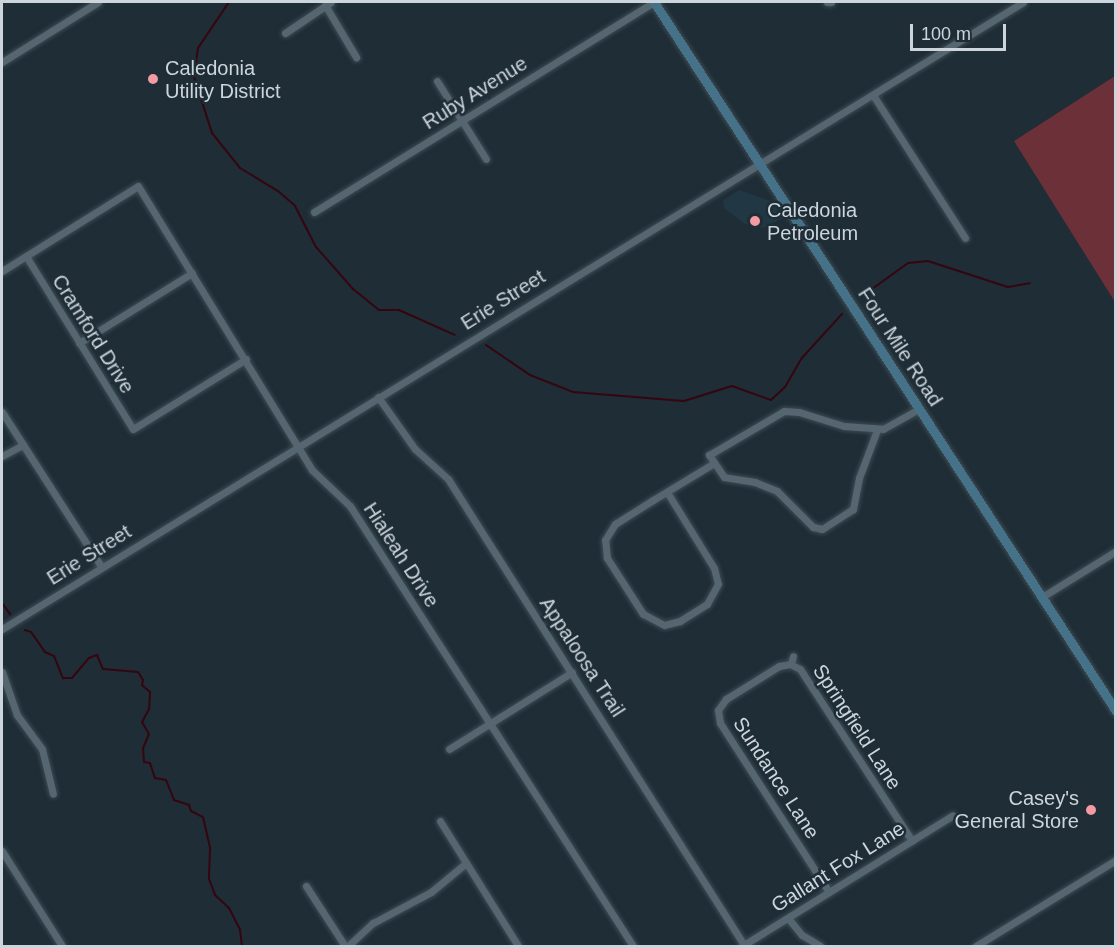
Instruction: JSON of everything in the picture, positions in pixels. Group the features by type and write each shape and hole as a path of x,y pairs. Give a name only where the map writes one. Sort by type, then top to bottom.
{"main road":[{"name":"Four Mile Road","path":"654,2 1115,708"}],"street":[{"path":"2,62 98,2"},
{"name":"Ruby Avenue","path":"314,212 654,2"},
{"path":"285,33 328,3 356,57"},
{"name":"Erie Street","path":"2,629 759,162 873,95 1018,3"},
{"path":"437,81 486,159"},
{"path":"873,95 965,238"},
{"name":"Hialeah Drive","path":"26,256 138,186 298,446 321,481 350,506 633,946"},
{"path":"2,271 26,256"},
{"name":"Cramford Drive","path":"26,256 133,429 246,359"},
{"path":"80,343 192,273"},
{"name":"Appaloosa Trail","path":"378,397 415,449 448,479 743,946"},
{"path":"878,430 859,478 853,509 837,522 817,529 777,491 755,482 724,477 709,455 784,411 878,430 890,428 919,409"},
{"path":"2,412 101,566"},
{"path":"2,456 23,445"},
{"path":"667,492 714,568 718,584 707,604 680,621 664,625 644,614 607,558 605,546 615,524 714,463"},
{"path":"1042,597 1116,551"},
{"path":"710,708 718,710 726,699 770,672 791,664 794,656"},
{"name":"Springfield Lane","path":"791,664 802,672 912,841"},
{"path":"2,672 17,715 42,749 53,794"},
{"path":"449,749 572,672"},
{"name":"Sundance Lane","path":"718,710 720,723 829,892"},
{"name":"Gallant Fox Lane","path":"743,946 953,815"},
{"path":"440,821 518,946"},
{"path":"2,851 62,946"},
{"path":"976,946 1116,860"},
{"path":"306,886 346,946 373,923 431,892 466,863"},
{"path":"788,918 802,935 820,946"}],"shaded area":[{"path":"1115,76 1115,302 1014,141"},
{"name":"Caledonia Petroleum","path":"739,190 773,202 787,216 763,228 745,224 724,208 723,200"}],"waterway":[{"path":"229,2 198,48 194,77 212,133 240,168 278,191 295,206 316,247 353,289 379,310 399,310 455,335"},
{"path":"861,297 908,263 928,261 1008,287 1030,283"},
{"path":"486,345 530,375 573,392 684,401 732,386 771,400 785,387 801,359 842,314"},
{"path":"2,603 10,614"},
{"path":"25,630 31,632 45,652 54,656 63,678 72,678 89,658 97,655 103,669 138,672 143,680 142,685 150,692 149,709 142,722 149,734 143,748 144,762 150,763 155,778 166,780 174,800 189,805 191,811 203,817 210,848 209,879 215,895 229,908 240,930 242,946"}],"place":[{"name":"Caledonia Utility District","path":"153,79"},
{"name":"Caledonia Petroleum","path":"755,221"},
{"name":"Casey's General Store","path":"1091,810"}]}
